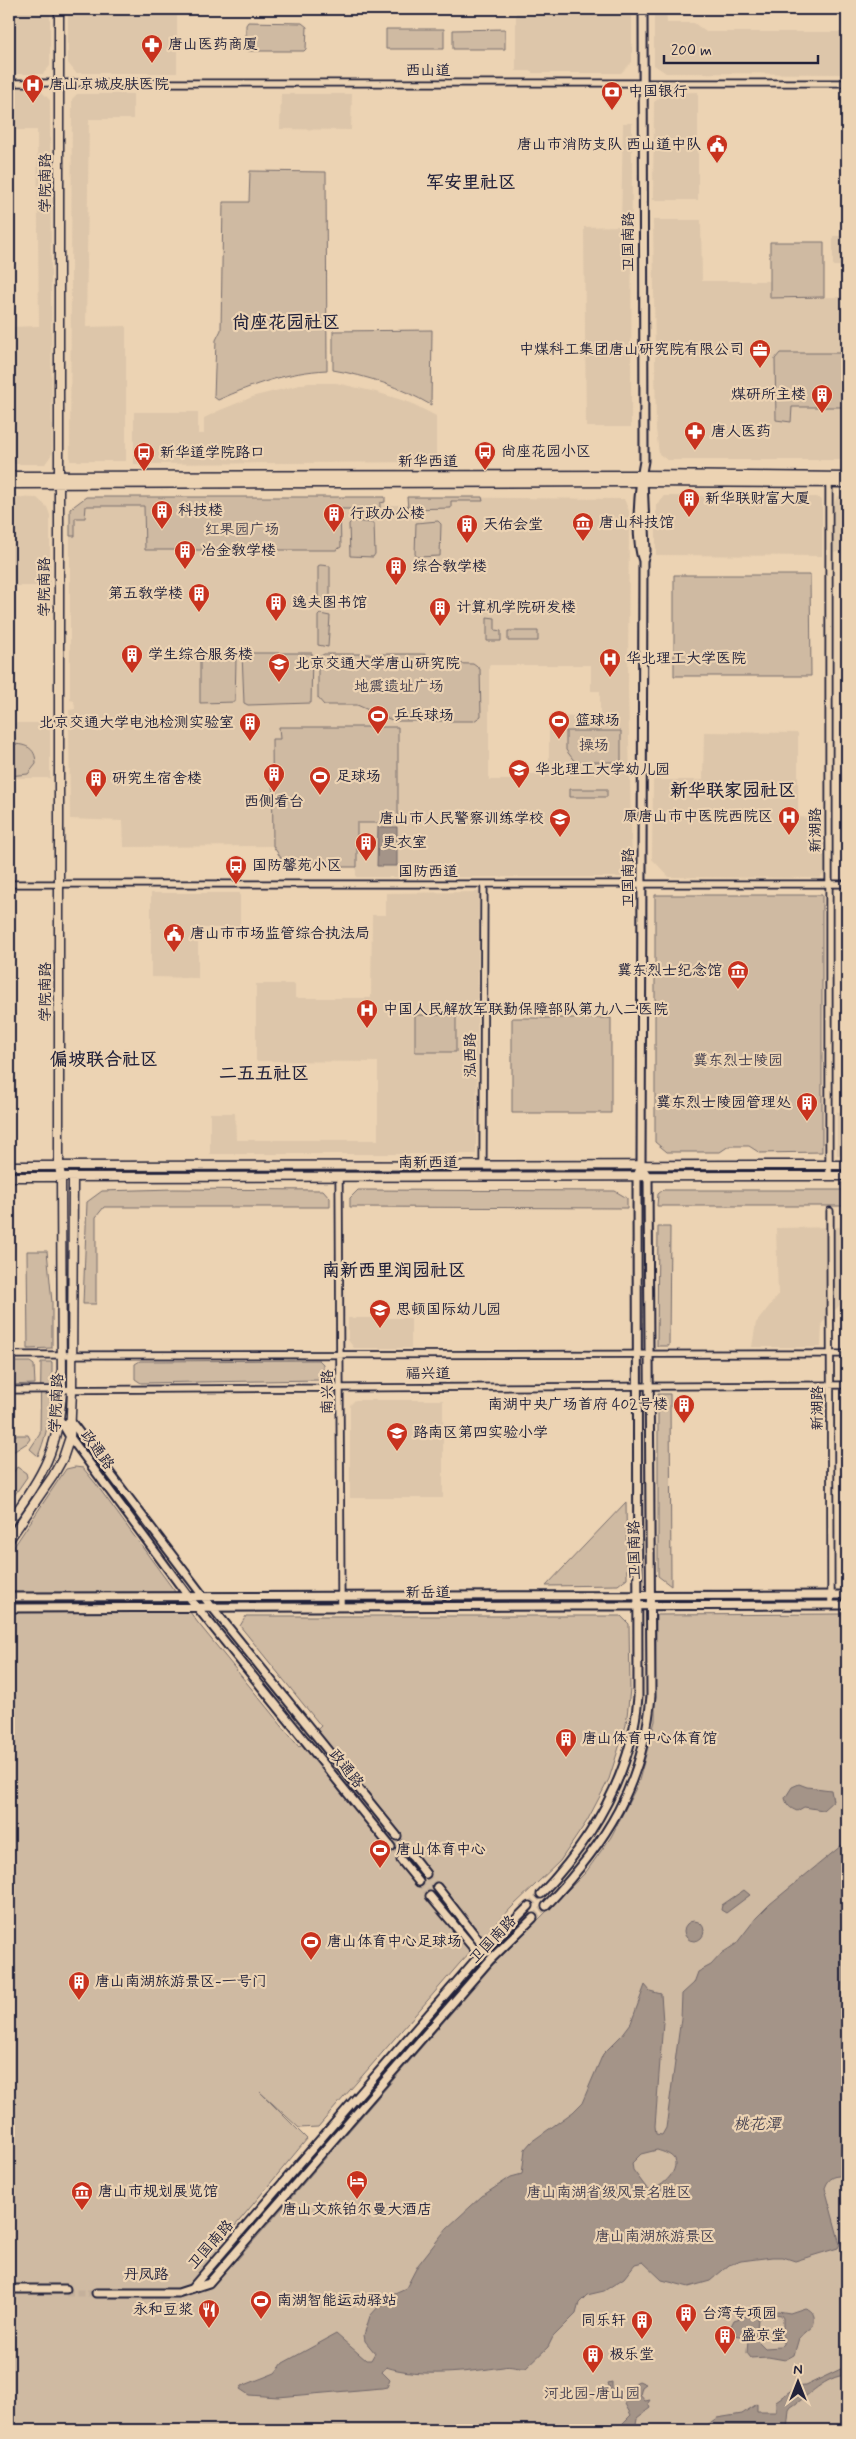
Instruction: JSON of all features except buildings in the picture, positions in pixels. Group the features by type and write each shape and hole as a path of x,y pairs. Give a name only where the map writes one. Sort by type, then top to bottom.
{"main road":[{"name":"学院南路","path":"9,1522 46,1466 60,1420 62,1390 61,1177 59,1166 60,9"},
{"name":"卫国南路","path":"541,1894 590,1836 612,1796 634,1729 638,1697 637,1176 641,1166 643,561 640,552 644,461 643,9"},
{"name":"新华西道","path":"9,476 59,480"},
{"name":"新华西道","path":"9,484 59,480 847,477"},
{"name":"新华西道","path":"642,479 847,484"},
{"name":"南新西道","path":"9,1166 847,1165"},
{"path":"59,1166 73,1177"},
{"path":"641,1166 648,1177"},
{"name":"南新西道","path":"9,1177 847,1176"},
{"name":"学院南路","path":"9,1540 53,1476 63,1458 70,1437 72,1423 73,1177"},
{"name":"卫国南路","path":"546,1906 600,1844 623,1802 640,1761 648,1725 651,1696 648,1177"},
{"name":"政通路","path":"60,1420 72,1423 204,1596 397,1836"},
{"name":"政通路","path":"60,1420 70,1437 188,1596 391,1847"},
{"name":"新岳道","path":"9,1598 847,1595"},
{"name":"新岳道","path":"9,1608 847,1605"},
{"path":"296,1729 304,1720"},
{"path":"408,1851 426,1874"},
{"path":"401,1860 419,1882"},
{"path":"437,1887 486,1948 490,1960"},
{"path":"430,1896 479,1956 490,1960"},
{"name":"卫国南路","path":"191,2289 486,1948 529,1906"},
{"name":"卫国南路","path":"191,2289 210,2283 218,2275 490,1960 533,1918"},
{"path":"308,2153 316,2160"},
{"name":"丹凤路","path":"95,2291 191,2289"},
{"path":"9,2291 66,2291"}],"street":[{"name":"西山道","path":"9,84 847,83"},
{"name":"新湖路","path":"828,483 830,1176"},
{"name":"国防西道","path":"9,884 847,884"},
{"name":"泓西路","path":"483,1165 484,884"},
{"name":"南兴路","path":"339,1178 341,1607"},
{"name":"新湖路","path":"830,1211 831,1605"},
{"name":"福兴道","path":"9,1355 648,1356 847,1354"},
{"name":"福兴道","path":"9,1390 847,1385"}],"shaded area":[{"path":"9,9 50,9 50,66 43,74 9,74"},
{"path":"68,9 177,9 177,73 76,73 68,63"},
{"path":"516,9 632,9 632,62 621,73 532,73 532,71 516,71"},
{"path":"654,9 666,9 667,23 694,23 706,32 847,32 847,74 666,73 654,65"},
{"path":"9,88 38,88 50,100 52,454 45,464 9,464 9,327 39,326 37,130 12,130 11,116 9,116"},
{"path":"698,92 698,200 653,200 654,102 666,93"},
{"path":"77,94 133,94 133,119 89,119 86,327 126,326 126,461 70,461 72,99"},
{"path":"281,94 352,94 351,130 280,129"},
{"path":"623,123 632,123 631,427 586,427 584,227 621,226"},
{"name":"中煤科工集团唐山研究院有限公司","path":"653,220 701,220 702,281 770,281 770,298 847,297 847,460 667,460 659,454 656,429"},
{"path":"833,236 847,236 847,266 833,266"},
{"path":"308,383 336,383 376,392 411,403 436,416 436,462 134,464 134,412 198,412 198,434 204,434 204,418 218,411 255,396"},
{"path":"847,494 847,552 834,552 834,503 837,497"},
{"path":"664,496 817,497 822,500 822,556 656,555 656,505"},
{"path":"9,497 37,498 47,507 50,515 50,586 9,586"},
{"name":"北京交通大学唐山研究院","path":"86,497 385,497 385,505 407,505 407,497 624,499 629,511 628,691 632,866 621,877 356,877 356,867 287,867 273,846 124,847 123,821 70,819 69,710 75,709 74,701 70,700 70,509","holes":["489,665 591,665 591,691 600,691 600,716 549,717 549,774 518,774 514,780 489,780"]},
{"path":"9,723 50,723 50,778 9,778"},
{"path":"704,732 798,733 798,817 812,818 812,855 825,855 825,873 820,878 669,877 652,859 653,780 703,780"},
{"name":"中国人民解放军联勤保障部队第九八二医院","path":"479,892 476,1154 210,1154 210,1113 235,1113 236,1140 378,1140 378,1062 256,1061 256,984 295,984 295,998 371,998 372,915 386,915 386,893"},
{"name":"唐山市市场监管综合执法局","path":"151,893 240,893 240,928 198,928 198,978 151,977"},
{"path":"837,1112 847,1112 847,1155 837,1155"},
{"path":"847,1227 847,1298 822,1323 821,1347 752,1347 756,1323 778,1295 776,1228"},
{"name":"思顿国际幼儿园","path":"348,1318 411,1318 411,1348 354,1348 348,1340"},
{"name":"路南区第四实验小学","path":"355,1400 443,1400 443,1498 350,1498 350,1405"}],"green space":[{"path":"248,22 302,23 307,27 306,49 304,51 248,51 246,48 246,25"},
{"path":"386,29 444,29 444,49 386,49"},
{"path":"505,29 505,49 453,49 453,30"},
{"path":"250,171 326,172 327,370 285,376 218,400 214,397 216,340 221,330 223,202 249,202"},
{"path":"770,242 824,242 824,297 770,298"},
{"path":"432,330 431,405 384,383 359,375 333,370 333,331"},
{"path":"780,353 847,353 847,407 792,407 791,422 776,420 775,359"},
{"name":"红果园广场","path":"86,497 385,497 385,502 380,503 380,509 340,509 341,547 336,550 145,550 144,506 86,506 85,518 75,518 75,536 70,536 70,509"},
{"path":"407,497 482,497 483,501 451,501 451,508 408,509"},
{"path":"352,521 374,523 375,554 373,557 350,556 349,524"},
{"path":"438,521 441,524 440,556 417,557 415,554 416,523"},
{"path":"318,566 330,566 330,607 328,609 318,607"},
{"path":"674,575 810,575 811,676 674,676"},
{"path":"320,614 330,616 328,647 318,645 318,616"},
{"path":"487,617 495,618 495,630 501,631 501,641 487,641"},
{"path":"508,631 538,631 538,641 508,641"},
{"path":"242,653 312,653 311,703 248,705 244,703"},
{"name":"地震遗址广场","path":"324,654 425,654 425,663 473,664 480,669 481,716 474,721 394,721 357,705 324,705 318,698 318,658"},
{"path":"200,656 232,656 236,660 235,702 200,703"},
{"path":"279,727 398,727 398,823 357,823 357,867 287,867 273,846 272,739 280,739"},
{"name":"操场","path":"566,731 621,731 621,762 575,762 566,750"},
{"path":"9,744 28,747 34,753 36,764 28,774 9,776"},
{"path":"570,789 607,789 607,797 570,797"},
{"name":"冀东烈士陵园","path":"655,895 822,895 822,1152 760,1153 749,1146 729,1146 720,1152 667,1152 655,1142"},
{"path":"415,1015 456,1015 456,1052 415,1052"},
{"path":"512,1018 611,1018 611,1113 512,1113"},
{"path":"173,1189 323,1190 330,1198 330,1207 104,1207 96,1217 96,1304 83,1304 87,1202 102,1191"},
{"path":"358,1190 615,1191 627,1198 627,1208 350,1207 350,1198"},
{"path":"663,1190 847,1190 847,1206 657,1206 658,1194"},
{"path":"658,1227 670,1227 669,1346 657,1346"},
{"path":"27,1251 47,1251 52,1302 52,1348 28,1349"},
{"path":"319,1360 323,1364 323,1376 320,1380 141,1383 135,1379 135,1364 140,1361"},
{"path":"9,1362 30,1362 34,1365 35,1384 9,1385"},
{"path":"41,1362 52,1362 52,1387 46,1433 38,1456 30,1449 40,1434"},
{"path":"658,1394 670,1394 671,1586 658,1576"},
{"path":"9,1435 28,1435 30,1439 13,1452 9,1470"},
{"path":"17,1467 26,1473 27,1477 9,1503 9,1479"},
{"name":"唐山南湖旅游景区","path":"83,1468 96,1484 198,1623 299,1747 321,1726 240,1626 246,1616 621,1616 629,1624 630,1689 626,1725 609,1779 587,1821 560,1861 512,1907 460,1963 318,2127 299,2128 260,2092 307,2139 220,2244 237,2260 492,1966 586,1872 611,1837 638,1784 655,1721 656,1615 847,1614 847,2430 9,2430 9,1554 66,1469"},
{"path":"626,1502 627,1578 618,1585 546,1586"}],"water":[{"path":"378,827 397,827 397,866 377,866"},
{"path":"799,1784 831,1790 833,1801 823,1810 804,1807 797,1811 791,1808 785,1798 792,1787"},
{"name":"桃花潭","path":"847,1841 847,2175 836,2176 829,2181 825,2188 840,2244 838,2248 795,2261 783,2257 772,2257 741,2261 729,2265 710,2281 689,2287 662,2280 643,2262 635,2264 624,2278 604,2291 587,2295 579,2303 576,2314 553,2337 548,2347 526,2368 506,2367 429,2373 386,2367 382,2372 390,2380 387,2387 382,2388 278,2397 249,2395 240,2389 242,2386 275,2373 283,2363 336,2334 366,2360 371,2360 375,2353 365,2341 364,2335 370,2316 388,2296 406,2288 418,2265 447,2228 482,2196 511,2177 522,2174 525,2149 531,2142 573,2112 582,2103 603,2054 631,2023 645,1985 650,1991 661,1994 663,2022 655,2126 656,2134 662,2135 666,2128 681,2018 682,1994 694,1983 698,1972 711,1965 722,1953 736,1944 756,1918 770,1904","holes":["657,2150 673,2157 674,2169 663,2184 648,2190 633,2170 632,2163 641,2154"]},
{"path":"744,1890 750,1895 726,1913 721,1910 722,1905"},
{"path":"694,1921 701,1924 704,1931 701,1938 694,1941 687,1938 684,1931 687,1924"},
{"path":"805,2308 812,2312 814,2320 813,2326 799,2338 794,2355 785,2360 768,2357 751,2358 747,2353 748,2339 736,2335 731,2326 734,2320 759,2312 778,2311 790,2313","holes":["764,2315 781,2315 783,2318 783,2344 780,2347 765,2348 756,2339 758,2319"]},
{"path":"847,2366 847,2375 839,2376 824,2383 791,2407 787,2430 699,2430 717,2418 742,2414 757,2404 757,2412 776,2412 776,2401 796,2387 805,2386"},
{"path":"639,2381 646,2384 642,2387 640,2395 645,2401 650,2400 648,2403 650,2408 637,2418 635,2430 619,2430 619,2427 631,2415 625,2404 627,2393 624,2391 612,2396 608,2383 612,2382 612,2390 620,2391"}],"tunnel":[{"path":"397,1836 408,1851"},
{"path":"391,1847 401,1860"},
{"path":"426,1874 437,1887"},
{"path":"419,1882 430,1896"},
{"path":"529,1906 541,1894"},
{"path":"533,1918 546,1906"},
{"path":"66,2293 96,2293"}],"place":[{"name":"唐山医药商厦","path":"152,64"},
{"name":"唐山京城皮肤医院","path":"33,104"},
{"name":"中国银行","path":"612,111"},
{"name":"唐山市消防支队 西山道中队","path":"717,164"},
{"name":"中煤科工集团唐山研究院有限公司","path":"760,369"},
{"name":"煤研所主楼","path":"822,414"},
{"name":"唐人医药","path":"695,451"},
{"name":"尚座花园小区","path":"485,471"},
{"name":"新华道学院路口","path":"144,472"},
{"name":"新华联财富大厦","path":"689,518"},
{"name":"科技楼","path":"162,530"},
{"name":"行政办公楼","path":"334,533"},
{"name":"唐山科技馆","path":"583,542"},
{"name":"天佑会堂","path":"467,544"},
{"name":"冶金教学楼","path":"185,570"},
{"name":"综合教学楼","path":"396,586"},
{"name":"第五教学楼","path":"199,613"},
{"name":"逸夫图书馆","path":"276,622"},
{"name":"计算机学院研发楼","path":"440,627"},
{"name":"学生综合服务楼","path":"132,674"},
{"name":"华北理工大学医院","path":"610,678"},
{"name":"北京交通大学唐山研究院","path":"279,683"},
{"name":"乒乓球场","path":"378,735"},
{"name":"篮球场","path":"559,740"},
{"name":"北京交通大学电池检测实验室","path":"250,742"},
{"name":"华北理工大学幼儿园","path":"519,789"},
{"name":"西侧看台","path":"274,793"},
{"name":"足球场","path":"320,796"},
{"name":"研究生宿舍楼","path":"96,798"},
{"name":"原唐山市中医院西院区","path":"789,836"},
{"name":"唐山市人民警察训练学校","path":"560,838"},
{"name":"更衣室","path":"366,862"},
{"name":"国防馨苑小区","path":"236,885"},
{"name":"唐山市市场监管综合执法局","path":"174,953"},
{"name":"冀东烈士纪念馆","path":"738,990"},
{"name":"中国人民解放军联勤保障部队第九八二医院","path":"367,1029"},
{"name":"冀东烈士陵园管理处","path":"807,1122"},
{"name":"思顿国际幼儿园","path":"380,1329"},
{"name":"南湖中央广场首府 402号楼","path":"684,1424"},
{"name":"路南区第四实验小学","path":"397,1452"},
{"name":"唐山体育中心体育馆","path":"566,1758"},
{"name":"唐山体育中心","path":"380,1869"},
{"name":"唐山体育中心足球场","path":"311,1961"},
{"name":"唐山南湖旅游景区-一号门","path":"79,2001"},
{"name":"唐山文旅铂尔曼大酒店","path":"357,2200"},
{"name":"唐山市规划展览馆","path":"82,2211"},
{"name":"南湖智能运动驿站","path":"261,2320"},
{"name":"永和豆浆","path":"209,2329"},
{"name":"台湾专项园","path":"686,2333"},
{"name":"同乐轩","path":"642,2340"},
{"name":"盛京堂","path":"725,2355"},
{"name":"极乐堂","path":"593,2374"}],"district":[{"name":"军安里社区","path":"471,183"},
{"name":"尚座花园社区","path":"286,323"},
{"name":"新华联家园社区","path":"733,791"},
{"name":"偏坡联合社区","path":"104,1060"},
{"name":"二五五社区","path":"264,1074"},
{"name":"南新西里润园社区","path":"394,1271"}],"park label":[{"name":"唐山南湖省级风景名胜区","path":"609,2193"},
{"name":"河北园-唐山园","path":"592,2394"}]}
